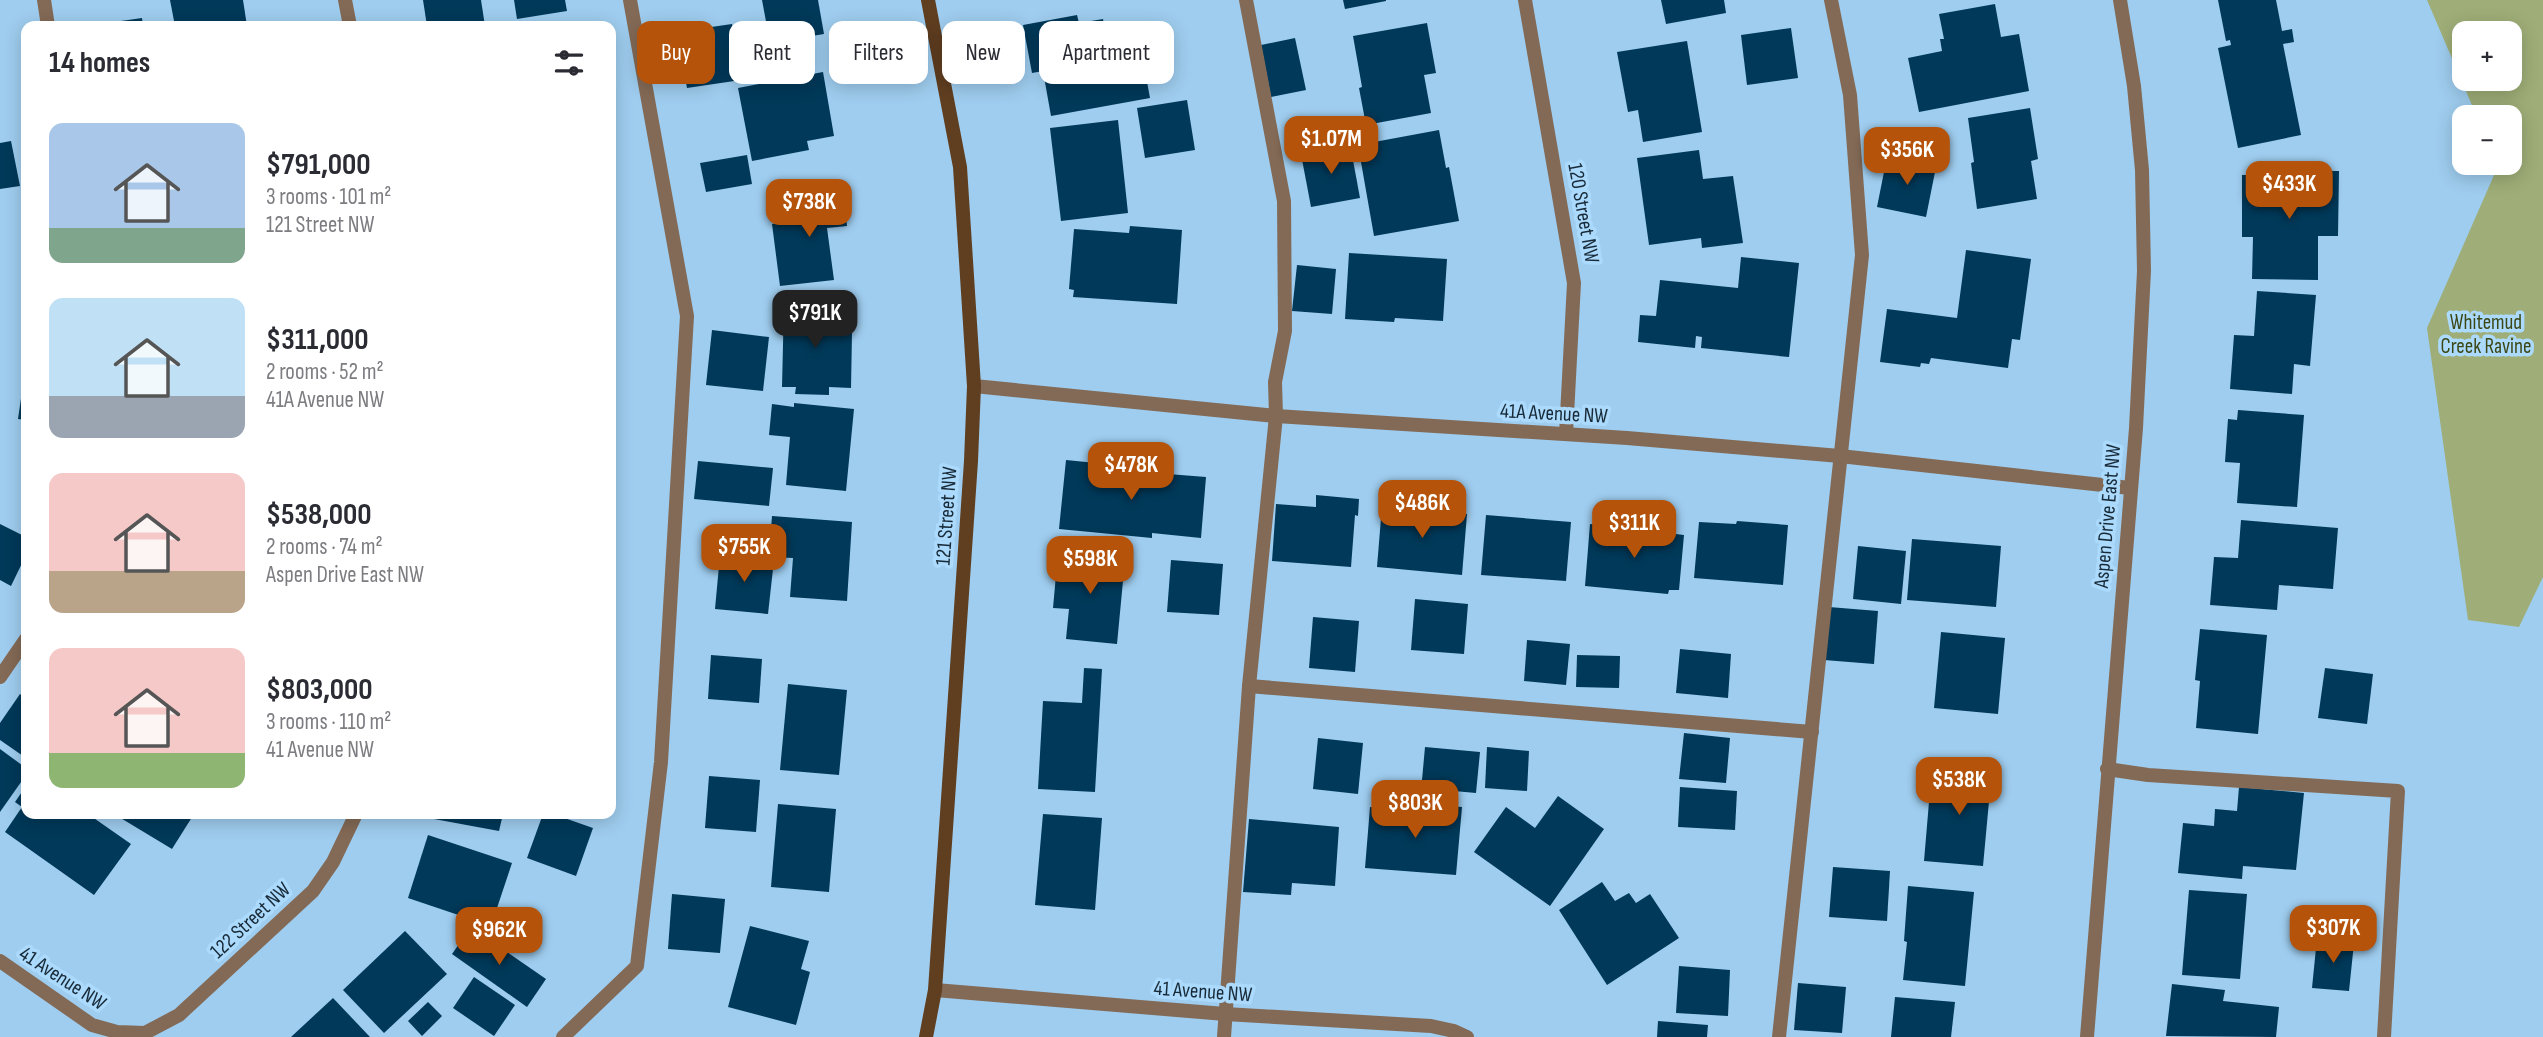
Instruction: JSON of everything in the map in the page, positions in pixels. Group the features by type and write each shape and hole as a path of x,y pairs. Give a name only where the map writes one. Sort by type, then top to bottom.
{"street":[{"path":"44,0 47,21"},
{"path":"345,0 349,21"},
{"path":"563,1037 637,966 661,762 687,316 630,0"},
{"name":"121 Street NW","path":"926,1037 935,990 974,386 960,167 928,0"},
{"path":"1224,1037 1249,686 1276,416 1275,382 1285,331 1284,201 1245,0"},
{"name":"120 Street NW","path":"1525,0 1574,283 1566,434"},
{"path":"1779,1037 1862,255 1850,95 1831,0"},
{"name":"Aspen Drive East NW","path":"2087,1037 2136,428 2144,258 2142,170 2134,86 2120,0"},
{"name":"41A Avenue NW","path":"974,386 1276,416 1566,434 1840,456 2130,488"},
{"path":"0,677 21,646"},
{"path":"1249,686 1812,732"},
{"path":"2107,769 2148,775 2398,791 2384,1037"},
{"name":"122 Street NW","path":"145,1033 179,1015 313,891 333,862 354,819"},
{"name":"41 Avenue NW","path":"0,961 92,1025 117,1032 145,1033"},
{"name":"41 Avenue NW","path":"935,990 1226,1014 1431,1026 1467,1037"}],"green space":[{"name":"Whitemud Creek Ravine","path":"2427,0 2543,0 2543,577 2519,627 2468,620 2427,328 2494,175 2522,175 2522,105 2472,105 2466,91 2522,91 2522,21 2452,21 2452,58"}],"building":[{"path":"170,0 243,0 246,21 174,21"},
{"path":"423,0 481,0 484,21 426,21"},
{"path":"514,0 565,0 567,11 517,19"},
{"path":"762,0 818,0 824,34 815,36 815,21 766,21"},
{"path":"1343,0 1386,0 1386,1 1345,9"},
{"path":"1661,0 1724,0 1726,13 1666,24"},
{"path":"2218,0 2276,0 2282,31 2292,29 2294,42 2283,44 2301,135 2238,148 2218,48 2231,45 2230,40 2226,41"},
{"path":"1995,4 2001,37 2019,34 2029,91 1919,112 1908,58 1942,51 1940,39 1944,39 1939,14"},
{"path":"1077,15 1078,21 1045,21"},
{"path":"142,18 142,21 121,21"},
{"path":"1039,22 1039,72 1032,73 1025,25"},
{"path":"1427,23 1436,73 1424,75 1431,113 1366,125 1353,36"},
{"path":"729,24 729,82 715,84 715,26"},
{"path":"1791,28 1798,78 1747,85 1741,35"},
{"path":"1295,38 1306,90 1271,97 1261,45"},
{"path":"1687,41 1702,132 1643,142 1638,110 1628,112 1617,52"},
{"path":"823,72 834,136 807,141 809,150 752,161 738,88 759,84 815,84 815,74"},
{"path":"686,84 714,84 687,88"},
{"path":"1045,84 1147,84 1150,98 1051,116"},
{"path":"1187,100 1195,150 1145,158 1137,108"},
{"path":"2030,108 2038,159 2031,161 2037,199 1977,209 1968,118"},
{"path":"1118,120 1128,213 1061,221 1050,128"},
{"path":"1439,130 1459,221 1374,236 1358,145"},
{"path":"11,141 20,186 0,189 0,143"},
{"path":"1350,144 1360,198 1311,207 1301,154"},
{"path":"1699,150 1703,179 1733,176 1743,243 1702,248 1701,238 1649,245 1637,158"},
{"path":"747,155 752,184 706,192 700,163"},
{"path":"1887,157 1936,167 1926,217 1877,207"},
{"path":"2256,171 2339,171 2338,236 2318,236 2318,280 2252,279 2253,237 2242,237 2242,175 2256,175"},
{"path":"843,191 847,226 827,228 834,280 780,286 772,224 796,221 793,197"},
{"path":"1130,226 1182,230 1177,304 1073,297 1074,290 1069,289 1074,229 1129,233"},
{"path":"1966,250 2031,259 2020,340 2012,339 2008,368 1931,358 1929,364 1921,363 1920,367 1880,362 1887,309 1957,318"},
{"path":"1349,253 1447,259 1443,321 1345,319"},
{"path":"1741,257 1799,263 1789,357 1701,348 1702,337 1696,336 1695,348 1638,342 1640,315 1656,316 1660,280 1738,288"},
{"path":"1297,265 1336,269 1332,314 1292,311"},
{"path":"2257,291 2316,295 2310,366 2294,364 2292,394 2230,389 2234,335 2254,336"},
{"path":"784,302 834,303 834,332 852,333 851,388 829,387 829,395 795,394 796,387 782,387"},
{"path":"712,330 769,337 763,391 706,385"},
{"path":"21,398 21,419 18,419"},
{"path":"794,403 854,409 846,491 786,485 790,437 769,435 772,404 794,407"},
{"path":"2238,410 2304,415 2297,507 2237,503 2240,463 2225,462 2228,419 2237,420"},
{"path":"1066,460 1116,465 1115,473 1155,477 1155,473 1206,477 1201,538 1152,533 1152,538 1059,529"},
{"path":"698,461 773,468 769,506 694,499"},
{"path":"1316,495 1359,499 1358,516 1355,515 1351,567 1272,561 1276,504 1316,507"},
{"path":"1382,506 1467,514 1462,575 1377,567"},
{"path":"1486,515 1571,522 1566,581 1481,575"},
{"path":"772,516 852,522 847,601 790,597 793,558 769,557"},
{"path":"2241,520 2338,528 2333,589 2279,585 2277,610 2210,605 2214,557 2238,558"},
{"path":"1737,521 1788,525 1783,585 1694,578 1699,522 1736,524"},
{"path":"0,524 21,534 21,565 11,586 0,580"},
{"path":"1590,524 1684,535 1679,590 1669,590 1668,594 1585,586"},
{"path":"1912,539 2001,546 1996,607 1907,600"},
{"path":"1858,546 1906,551 1901,604 1853,599"},
{"path":"1058,553 1125,560 1117,644 1066,639 1069,609 1053,608"},
{"path":"720,555 774,560 768,614 715,609"},
{"path":"1171,560 1223,564 1219,615 1167,612"},
{"path":"1415,599 1468,604 1464,654 1411,650"},
{"path":"1829,607 1878,611 1874,664 1824,660"},
{"path":"1313,617 1359,621 1355,672 1309,668"},
{"path":"2200,629 2267,635 2258,734 2196,728 2200,681 2195,680"},
{"path":"1941,632 2005,638 1998,714 1934,708"},
{"path":"1527,640 1570,644 1566,685 1524,681"},
{"path":"1680,649 1731,654 1728,698 1676,693"},
{"path":"711,655 762,659 759,703 708,699"},
{"path":"1577,655 1620,656 1619,688 1576,687"},
{"path":"1084,668 1102,669 1095,792 1038,789 1043,701 1082,703"},
{"path":"2325,668 2373,674 2367,724 2318,718"},
{"path":"788,684 847,690 839,775 780,770"},
{"path":"20,694 21,755 0,740 0,723"},
{"path":"1684,733 1730,738 1726,783 1679,779"},
{"path":"1318,738 1363,743 1358,794 1313,789"},
{"path":"1425,747 1480,752 1476,793 1421,791"},
{"path":"1487,747 1529,751 1527,791 1485,788"},
{"path":"0,749 21,764 21,782 0,812"},
{"path":"1943,764 1992,769 1983,866 1924,861 1929,802 1939,803"},
{"path":"709,776 760,780 756,832 705,828"},
{"path":"1680,787 1737,791 1735,830 1678,827"},
{"path":"2239,787 2304,793 2296,870 2243,866 2242,879 2178,873 2183,823 2214,826 2215,809 2237,811"},
{"path":"21,793 21,806 15,802"},
{"path":"1558,796 1604,829 1550,906 1474,852 1506,807 1535,828"},
{"path":"778,804 836,809 829,892 771,887"},
{"path":"1422,804 1462,807 1456,875 1365,868 1370,807 1422,812"},
{"path":"21,808 21,819 95,819 131,844 94,895 5,832"},
{"path":"1043,814 1102,818 1095,910 1035,905"},
{"path":"122,819 191,819 172,849"},
{"path":"434,819 502,819 499,831"},
{"path":"541,819 567,819 593,828 576,876 527,858"},
{"path":"1249,819 1339,827 1335,886 1292,883 1291,895 1243,892"},
{"path":"428,835 512,863 491,926 408,898"},
{"path":"1833,867 1890,871 1887,921 1829,917"},
{"path":"1602,882 1615,901 1629,893 1636,903 1650,894 1679,938 1607,985 1559,910"},
{"path":"1908,886 1974,892 1965,986 1903,980"},
{"path":"2189,890 2247,894 2240,979 2182,975"},
{"path":"672,894 725,899 720,953 668,949"},
{"path":"750,926 809,941 801,969 810,972 796,1025 728,1007"},
{"path":"471,927 546,979 527,1007 452,954"},
{"path":"405,931 447,974 384,1033 343,990"},
{"path":"2317,938 2354,943 2349,991 2312,988"},
{"path":"1679,966 1730,970 1728,1016 1676,1013"},
{"path":"474,977 515,1005 494,1036 453,1008"},
{"path":"1798,983 1846,987 1842,1033 1794,1030"},
{"path":"2172,984 2225,990 2223,1001 2279,1007 2276,1037 2166,1036"},
{"path":"1895,997 1955,1002 1951,1037 1891,1037"},
{"path":"333,998 370,1037 291,1037"},
{"path":"428,1002 442,1016 422,1036 408,1021"},
{"path":"1658,1021 1708,1025 1707,1037 1657,1037"}]}
